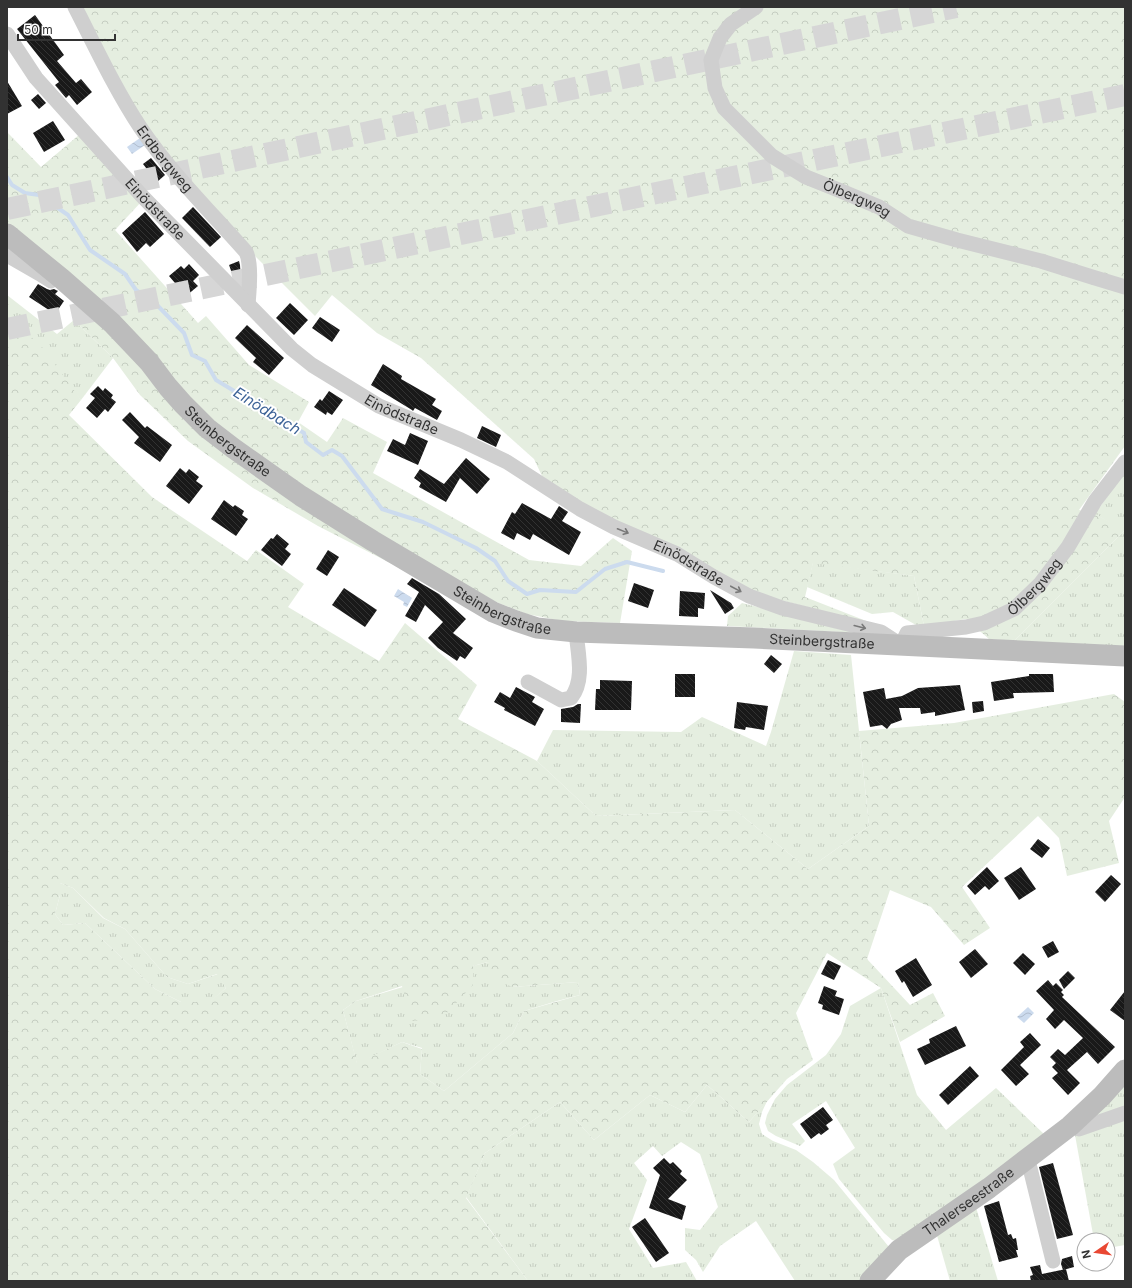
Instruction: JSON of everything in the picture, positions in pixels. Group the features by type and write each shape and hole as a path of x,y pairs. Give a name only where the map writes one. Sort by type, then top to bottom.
{"main road":[{"name":"Steinbergstraße","path":"7,234 62,279 112,323 149,362 168,387 207,428 233,448 301,496 379,544 494,612 516,621 537,628 576,632 754,638 1125,656"},
{"name":"Thalerseestraße","path":"870,1281 899,1250 1024,1161 1070,1126 1102,1096 1125,1070"}],"street":[{"name":"Erdbergweg","path":"75,7 115,86 141,128 182,181 246,252 249,263 248,304"},
{"name":"Ölbergweg","path":"756,7 731,24 720,38 711,60 715,88 724,108 772,156 806,177 879,208 908,226 1041,261 1125,287"},
{"name":"Einödstraße","path":"7,34 36,78 142,196 292,349 312,365 379,406 461,440 507,462 580,509 607,523 677,554 714,577 749,596 782,608 881,632 900,645"},
{"path":"7,255 54,283 62,279"},
{"name":"Ölbergweg","path":"900,645 907,633 966,627 984,623 1014,609 1040,584 1068,547 1095,501 1125,462"},
{"path":"528,682 561,700 571,698 576,692 580,676 576,632"},
{"path":"1070,1126 1079,1129 1125,1113"},
{"path":"1024,1161 1030,1168 1053,1261"}],"green space":[{"path":"79,7 1125,7 1125,446 1079,510 1095,514 1125,530 1014,641 989,639 966,619 924,626 914,576 813,563 805,597 874,624 752,593 584,506 542,476 534,459 421,358 377,333 332,295 315,316 254,255 144,126"},
{"path":"7,132 41,167 80,134 142,201 115,230 198,323 206,316 249,365 309,402 298,422 327,442 343,418 387,442 373,473 529,560 581,566 613,538 632,551 620,623 562,621 527,614 496,602 333,508 208,419 7,225"},
{"path":"7,295 57,334 74,320 113,358 81,400 7,319"},
{"path":"82,306 150,375 185,421 242,467 394,565 318,526 253,488 188,441 140,395 113,358 74,320"},
{"path":"7,314 43,348 81,400 69,415 152,497 247,561 256,550 304,584 288,607 379,661 405,623 477,685 458,719 537,761 596,816 735,810 808,869 869,826 859,731 954,723 1114,694 1125,702 1125,797 1109,821 1119,863 1067,876 1059,838 1038,816 962,887 990,928 964,945 931,907 890,890 867,959 910,1005 933,993 945,1016 900,1042 881,988 827,953 796,1013 813,1060 787,1079 749,1122 707,1085 685,1112 650,1095 594,1140 560,1102 485,1153 466,1198 528,1281 7,1281","holes":["60,883 73,888 104,918 125,929 167,977 188,984 217,974 226,988 209,1002 181,1002 155,989 85,923 63,925 55,914 60,895","488,962 492,977 512,987 578,982 580,995 524,1011 513,1033 444,1091 420,1074 422,1049 402,1042 357,1063 343,1010 356,1001 402,986 411,1021 442,1018 473,985 473,966"]},
{"path":"1125,471 1125,647 1014,641 1124,531 1095,514"},
{"path":"813,562 914,576 924,626 916,625 893,612 872,614 807,587"},
{"path":"742,603 860,633 727,626 728,616"},
{"path":"794,651 851,655 869,826 808,869 735,810 596,816 537,761 553,730 681,732 702,717 766,746"},
{"path":"60,883 73,888 103,918 125,929 167,977 188,984 218,974 226,988 210,1002 181,1002 155,989 85,923 63,925 55,914 60,895"},
{"path":"488,962 512,987 578,982 580,995 524,1011 513,1033 444,1091 420,1074 422,1048 402,1042 357,1064 343,1010 356,1001"},
{"path":"881,988 917,1095 946,1130 996,1088 1045,1135 899,1242 892,1240 884,1233 839,1179 833,1164 855,1148 826,1101 792,1124 805,1141 800,1146 768,1131 765,1123 767,1115 775,1099 787,1085 826,1055 841,1034 850,1006"},
{"path":"1125,1080 1125,1109 1089,1123"},
{"path":"707,1085 749,1122 767,1101 759,1124 762,1134 773,1141 796,1150 834,1180 889,1247 863,1281 795,1281 756,1221 720,1246 703,1272 696,1260 685,1250 685,1228 700,1230 718,1207 700,1154 681,1142 662,1156 653,1146 634,1163 647,1180 629,1229 653,1268 686,1262 697,1281 528,1281 466,1197 485,1153 560,1102 594,1140 650,1095 685,1112"},
{"path":"1125,1117 1125,1245 1116,1247 1116,1232 1093,1232 1075,1135"},
{"path":"975,1204 998,1281 950,1281 936,1232"}],"water":[{"path":"140,138 145,145 132,154 127,147"},
{"path":"398,589 412,598 407,607 403,605 404,602 394,596"},
{"path":"1028,1007 1034,1013 1024,1023 1017,1017"}],"building":[{"path":"35,15 64,55 57,61 76,83 81,79 92,92 77,105 69,95 66,98 55,85 59,82 17,29"},
{"path":"7,81 22,106 7,114"},
{"path":"38,94 46,103 39,109 31,100"},
{"path":"53,121 65,140 44,152 33,133"},
{"path":"151,158 165,175 157,182 143,164"},
{"path":"193,207 221,237 210,247 182,218"},
{"path":"145,212 164,234 150,247 146,243 137,252 122,233"},
{"path":"239,261 241,279 237,280 233,276 229,265"},
{"path":"189,264 199,275 193,281 198,286 186,296 169,276 181,266 184,269"},
{"path":"38,284 47,289 54,289 58,291 55,294 64,301 55,314 29,297"},
{"path":"290,303 308,320 294,335 276,318"},
{"path":"320,317 340,330 332,342 312,328"},
{"path":"247,325 284,358 269,375 253,362 256,358 235,338"},
{"path":"383,364 402,376 401,379 436,399 432,405 442,411 437,420 415,408 413,411 371,385"},
{"path":"98,386 103,391 105,388 113,395 111,398 116,402 108,412 105,409 97,418 86,408 95,398 90,394"},
{"path":"329,391 343,400 332,415 327,412 326,415 314,407 320,399 322,401"},
{"path":"130,412 145,428 147,426 172,445 160,462 134,443 139,437 122,420"},
{"path":"482,426 501,435 496,447 477,438"},
{"path":"410,433 428,441 418,465 387,451 393,439 405,445"},
{"path":"466,458 490,479 477,494 460,478 446,502 419,487 421,483 414,478 420,469 444,484"},
{"path":"180,468 186,473 189,469 199,477 196,481 203,486 189,504 166,486"},
{"path":"224,500 233,507 235,505 244,511 242,515 248,519 236,536 211,519"},
{"path":"522,503 551,519 559,506 568,512 562,521 581,532 569,555 533,534 530,540 517,533 514,540 501,533 512,512 515,514"},
{"path":"277,534 289,544 285,549 291,554 282,566 261,550 271,538 273,539"},
{"path":"328,550 339,557 327,576 316,569"},
{"path":"412,578 439,594 466,619 453,633 473,648 465,659 460,656 457,661 438,648 428,638 443,622 425,605 416,622 405,616 419,592 407,584"},
{"path":"634,583 654,590 648,608 628,601"},
{"path":"344,588 377,610 365,627 332,605"},
{"path":"710,590 731,603 734,608 725,614"},
{"path":"680,591 705,593 704,609 698,608 698,617 679,616"},
{"path":"771,655 782,664 774,673 764,664"},
{"path":"675,674 695,674 695,697 675,697"},
{"path":"1029,674 1053,674 1054,692 1013,693 1014,698 994,701 991,682 1029,676"},
{"path":"600,680 632,681 631,710 595,710 596,689 600,689"},
{"path":"960,685 965,710 935,716 935,712 921,714 920,708 899,708 902,720 891,724 887,729 882,725 870,727 863,692 884,688 886,699 902,696 918,688"},
{"path":"516,687 535,697 532,702 544,709 535,726 504,710 505,708 494,702 500,692 510,698"},
{"path":"983,701 984,711 973,713 972,702"},
{"path":"737,702 768,706 764,730 746,727 745,730 734,728"},
{"path":"581,704 580,723 561,722 561,709 573,707"},
{"path":"1038,839 1050,848 1042,858 1030,849"},
{"path":"987,867 999,881 989,890 985,886 975,895 967,886"},
{"path":"1021,867 1036,889 1019,900 1004,878"},
{"path":"1111,875 1121,884 1105,902 1095,892"},
{"path":"1053,941 1059,952 1048,958 1042,947"},
{"path":"975,949 988,964 971,978 959,962"},
{"path":"1023,953 1035,964 1025,975 1013,963"},
{"path":"916,958 932,985 913,997 904,981 902,983 895,971"},
{"path":"828,960 841,966 834,980 821,974"},
{"path":"1068,971 1075,978 1064,989 1059,980"},
{"path":"1048,980 1053,986 1056,983 1063,990 1061,992 1064,995 1062,997 1115,1047 1098,1064 1087,1052 1067,1070 1080,1083 1068,1095 1052,1078 1058,1073 1052,1067 1056,1063 1050,1057 1058,1049 1065,1055 1083,1038 1064,1020 1055,1029 1046,1019 1054,1010 1036,991"},
{"path":"824,986 837,991 835,996 844,999 839,1015 822,1009 823,1005 818,1003"},
{"path":"1125,991 1125,1021 1110,1010"},
{"path":"956,1026 966,1046 925,1065 917,1049 930,1043 929,1039"},
{"path":"1030,1033 1041,1045 1020,1065 1029,1074 1016,1086 1001,1070 1024,1047 1020,1042"},
{"path":"970,1066 979,1076 948,1105 939,1095"},
{"path":"823,1107 833,1120 826,1125 829,1129 821,1135 819,1133 811,1139 800,1124"},
{"path":"664,1158 670,1164 673,1162 682,1171 680,1174 687,1180 668,1199 686,1206 682,1220 649,1208 660,1175 653,1168"},
{"path":"1053,1163 1073,1235 1057,1239 1039,1167"},
{"path":"999,1201 1008,1235 1011,1234 1013,1239 1016,1238 1018,1250 1016,1250 1018,1257 999,1262 984,1206"},
{"path":"645,1218 669,1253 656,1262 632,1227"},
{"path":"1072,1256 1074,1267 1063,1270 1061,1264 1062,1259"},
{"path":"1040,1265 1042,1274 1066,1269 1069,1281 1031,1281 1030,1276 1033,1275 1030,1267"}],"waterway":[{"name":"Einödbach","path":"7,177 12,185 25,193 39,195 68,215 90,250 125,274 136,290 157,305 184,333 192,355 205,361 216,380 304,433 306,442 323,455 332,450 342,456 382,509 423,522 476,548 495,561 508,581 527,594 540,590 576,592 605,569 627,562 663,571"}],"tunnel":[{"path":"7,209 956,7"},
{"path":"7,329 1125,95"}]}
